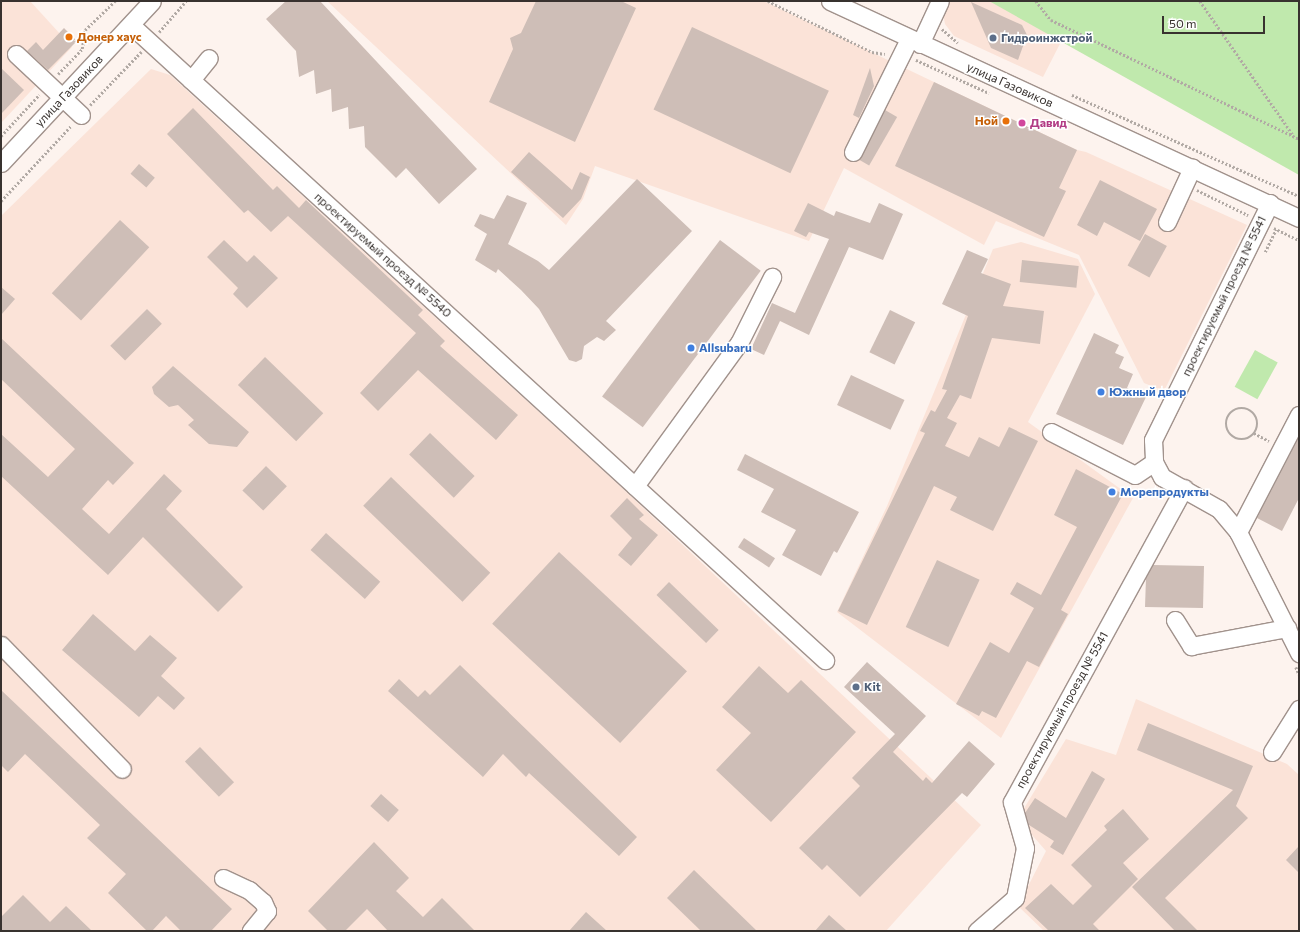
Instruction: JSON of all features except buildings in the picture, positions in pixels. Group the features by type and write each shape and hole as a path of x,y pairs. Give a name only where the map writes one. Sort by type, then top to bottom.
{"street":[{"name":"улица Газовиков","path":"1,163 152,1"},
{"name":"улица Газовиков","path":"830,1 914,41 1270,203 1299,218"},
{"path":"853,152 900,57 914,41 940,1"},
{"name":"проектируемый проезд № 5540","path":"131,25 825,660"},
{"path":"16,54 81,115"},
{"path":"191,80 209,58"},
{"path":"1167,222 1192,168"},
{"name":"проектируемый проезд № 5541","path":"977,931 1015,898 1025,848 1012,802 1184,488 1162,477 1154,462 1153,440 1269,225 1270,203"},
{"path":"635,486 739,343 772,277"},
{"path":"1238,532 1299,415"},
{"path":"1051,432 1135,475 1154,462"},
{"path":"1184,488 1219,510 1238,532 1299,653"},
{"path":"1175,620 1191,646 1287,628"},
{"path":"1,645 122,769"},
{"path":"1272,752 1299,709"},
{"path":"223,878 249,890 263,902 267,911 251,931"}],"path":[{"path":"1,136 82,49 85,30 115,1"},
{"path":"150,42 186,1"},
{"path":"768,1 872,52 914,59 992,94"},
{"path":"1036,1 1050,20 1299,139"},
{"path":"1200,1 1294,137"},
{"path":"947,34 960,44"},
{"path":"1070,94 1299,196"},
{"path":"1185,184 1299,240"},
{"path":"1260,257 1269,225"},
{"path":"1237,408 1252,411 1258,420 1256,431 1249,439 1233,438 1225,424 1228,414 1237,408"}],"shaded area":[{"path":"1,1 30,1 72,47 1,123"},
{"path":"327,1 764,1 1077,150 1086,152 1247,225 1164,391 1144,383 1079,255 996,221 984,245 844,168 809,241 595,166 583,199 566,225"},
{"path":"948,1 1059,1 1066,32 1043,77 954,36 945,24 943,13"},
{"path":"151,69 170,75 622,488 981,825 886,931 1,931 1,216"},
{"path":"1021,242 1078,259 1095,294 1028,422 1133,498 1001,738 837,612 887,506 993,249"},
{"path":"1136,699 1287,764 1299,775 1299,931 1044,931 1018,906 1046,851 1019,820 1023,810 1066,739 1116,755"}],"green space":[{"path":"989,1 1299,1 1299,175"},
{"path":"1255,350 1278,363 1257,399 1235,387"}],"place":[{"name":"Донер хаус","path":"69,37"},
{"name":"Гидроинжстрой","path":"993,38"},
{"name":"Ной","path":"1006,121"},
{"name":"Давид","path":"1022,123"},
{"name":"Allsubaru","path":"691,348"},
{"name":"Южный двор","path":"1101,392"},
{"name":"Морепродукты","path":"1112,492"},
{"name":"Kit","path":"856,687"}]}
